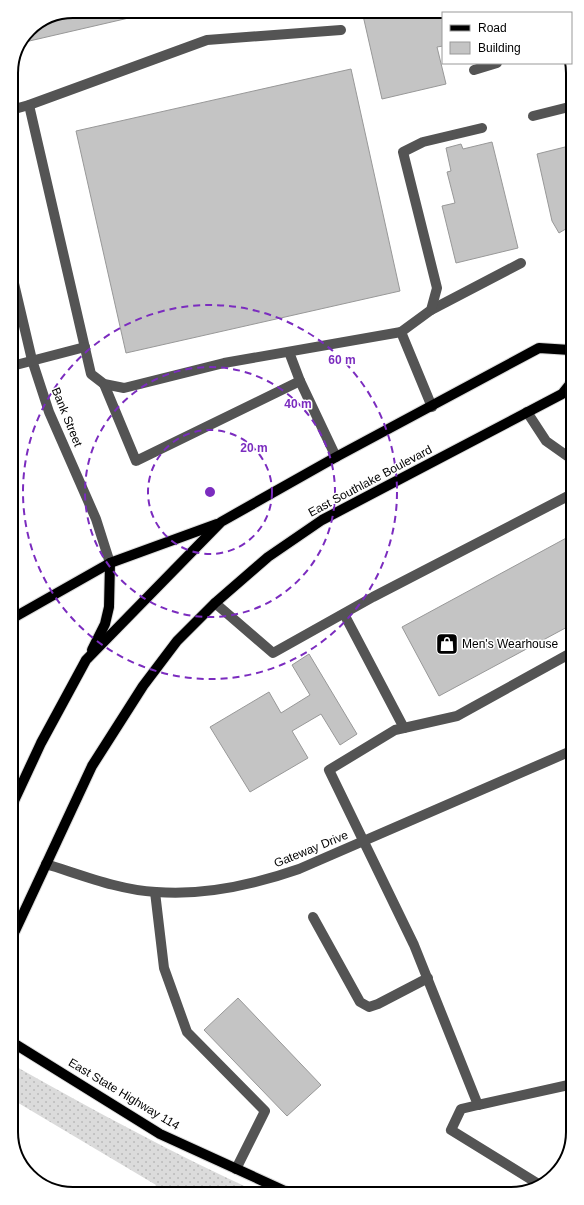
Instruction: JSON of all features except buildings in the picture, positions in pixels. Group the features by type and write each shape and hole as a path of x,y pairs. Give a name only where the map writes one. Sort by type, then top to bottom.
{"main road":[{"path":"18,615 110,564 220,522 336,457 432,407 539,348 566,350"},
{"name":"East Southlake Boulevard","path":"18,925 92,766 134,699 177,641 215,603 268,557 322,520 562,394 566,389"},
{"path":"86,660 220,522"},
{"path":"18,792 41,743 107,618 109,607 110,564"},
{"name":"East State Highway 114","path":"18,1046 160,1134 276,1187"}],"street":[{"path":"18,108 207,40 341,30"},
{"path":"474,70 494,64"},
{"path":"29,105 91,374 104,384 124,388 224,363 401,332 431,310 521,263"},
{"path":"533,116 566,108"},
{"path":"431,310 437,288 403,152 422,142 482,128"},
{"name":"Bank Street","path":"18,300 32,360 49,412 96,519 110,564"},
{"path":"401,332 432,407"},
{"path":"18,364 85,347"},
{"path":"290,352 300,381 336,457"},
{"path":"104,384 136,461 300,381"},
{"path":"527,412 546,440 566,455"},
{"path":"215,603 274,653 344,614 566,497"},
{"path":"344,614 404,728"},
{"path":"478,1105 414,945 329,770 395,730 457,716 566,656"},
{"name":"Gateway Drive","path":"46,864 118,885 155,892 194,892 232,888 265,881 299,869 566,753"},
{"path":"155,892 164,968 187,1032 265,1111 236,1169"},
{"path":"312,917 360,1002 369,1007 378,1004 428,978"},
{"path":"535,1182 451,1130 461,1109 566,1086"}],"shaded area":[{"path":"18,1068 135,1132 195,1163 246,1187 155,1187 156,1185 18,1103"}],"place":[{"name":"Men's Wearhouse","path":"447,644"}]}
